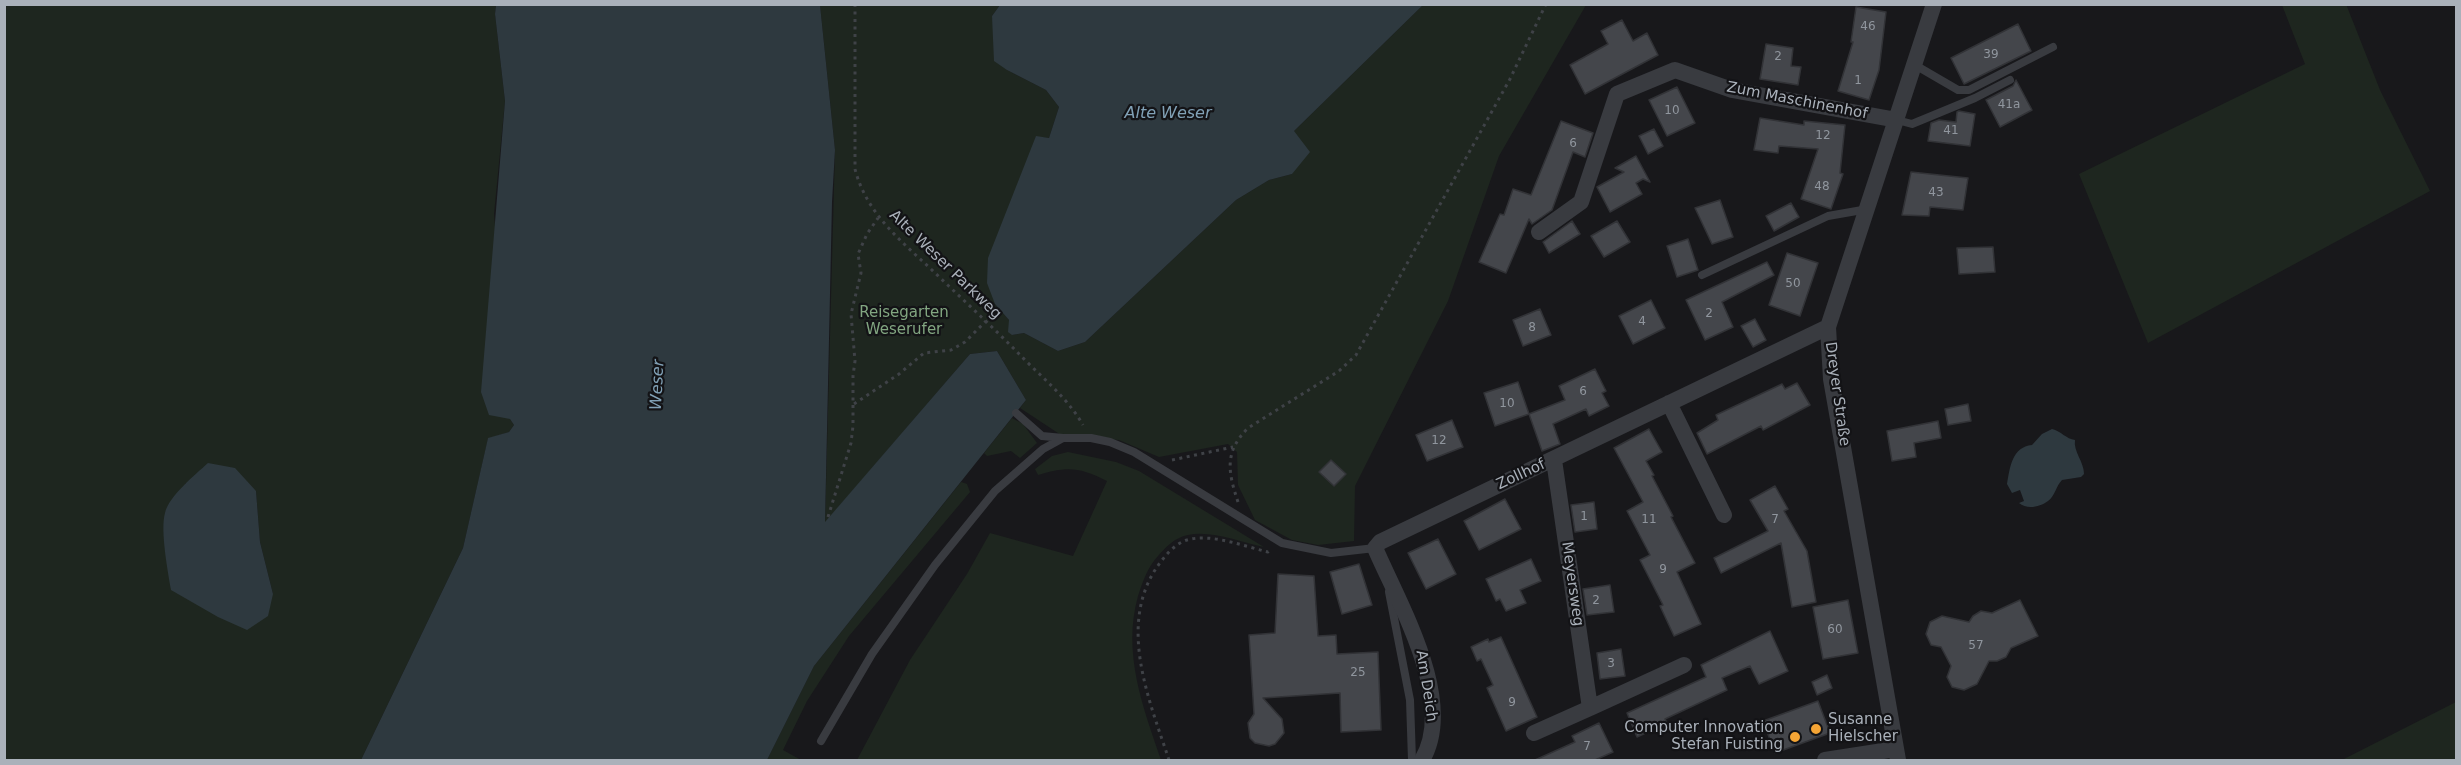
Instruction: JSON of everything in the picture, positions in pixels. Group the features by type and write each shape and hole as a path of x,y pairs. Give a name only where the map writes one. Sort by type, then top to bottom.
{"street":[{"name":"Dreyer Straße","path":"1897,755 1832,379 1828,327 1934,4"},
{"name":"Zum Maschinenhof","path":"1539,232 1581,202 1617,94 1675,70 1732,90 1897,120"},
{"name":"Zollhof","path":"1375,548 1380,542 1828,327"},
{"path":"1669,403 1724,515"},
{"name":"Meyersweg","path":"1554,460 1590,708"},
{"name":"Am Deich","path":"1375,548 1421,648 1432,705 1432,730 1427,751 1422,760"},
{"path":"1534,734 1684,665"},
{"path":"1825,760 1897,755"}],"lane":[{"path":"1915,65 1958,90 1969,90 2053,47"},
{"path":"1897,120 1912,124 1956,107 2010,80"},
{"path":"1701,275 1828,216 1868,209"},
{"path":"1016,413 1042,436 1091,438 1110,442 1156,464 1282,543 1331,553 1375,548"},
{"path":"821,741 872,654 973,515 995,490 1043,449 1063,438"},
{"path":"1385,571 1410,700 1412,760"}],"path":[{"name":"Alte Weser Parkweg","path":"855,4 855,170 860,187 878,218 1055,388 1075,412 1091,438"},
{"path":"1250,525 1238,502 1232,482 1229,468 1233,447 1248,428 1339,371 1356,355 1505,88 1546,4"},
{"path":"828,517 851,443 855,361 851,314 861,273 858,254 867,234 878,218"},
{"path":"854,404 899,374 924,353 951,350 965,342 986,321"},
{"path":"1156,464 1233,447"},
{"path":"1169,760 1149,700 1138,635 1141,613 1153,574 1169,552 1185,541 1208,539 1268,552 1282,543"}],"green space":[{"path":"2346,4 2380,90 2430,191 2148,343 2079,174 2305,64 2282,5"},
{"path":"4,5 496,5 495,14 505,101 494,214 510,419 514,425 509,432 488,439 463,548 361,760 5,760","holes":["185,483 256,491 260,542 273,594"]},
{"name":"Reisegarten Weserufer","path":"820,5 1000,5 992,16 1007,70 1046,90 1059,107 1049,138 1036,137 995,304 1009,320 1012,335 1024,333 1058,351 1085,342 1236,200 1269,180 1292,174 1294,131 1423,5 1586,5 1499,156 1448,301 1355,486 1354,541 1318,545 1292,540 1255,520 1238,485 1237,452 1228,444 1159,457 1119,440 1061,435 1020,408 1026,400 997,351 970,354 825,523 835,150"},
{"path":"1012,418 1023,424 1037,443 1020,458 1011,451 987,456 984,453"},
{"path":"1068,452 1116,462 1139,471 1264,547 1216,535 1188,535 1175,540 1168,546 1154,561 1146,575 1138,596 1132,638 1137,679 1161,760 857,760 910,660 967,574 990,533 1073,556 1107,481 1073,469 1038,475 1035,469 1052,456"},
{"path":"961,482 967,484 970,492 849,636 807,701 783,750 801,760 767,760 814,666"},
{"path":"2456,702 2456,760 2342,760"}],"water":[{"name":"Weser","path":"496,5 820,5 835,150 825,522 970,354 997,351 1026,400 814,666 767,760 361,760 463,548 488,438 509,432 514,425 510,419 489,415 481,392 505,101 495,14"},
{"name":"Alte Weser","path":"1000,5 1423,5 1294,131 1310,152 1292,174 1269,180 1236,200 1085,342 1058,351 1024,333 1012,335 1008,332 1009,320 995,304 987,283 988,258 1036,136 1049,138 1059,107 1046,90 994,61 992,16"},
{"path":"2052,429 2075,440 2084,474 2081,477 2062,480 2045,503 2033,507 2022,505 2019,503 2024,501 2020,490 2012,493 2007,484 2013,459 2020,450 2032,445 2042,434"},
{"path":"208,463 235,468 256,491 260,542 273,594 268,616 247,630 218,617 171,590 164,540 167,506"}],"building":[{"path":"1856,7 1886,12 1879,70 1869,100 1838,91 1853,42 1851,42"},
{"path":"1622,20 1633,41 1647,33 1658,55 1585,94 1570,65 1608,44 1601,31"},
{"path":"2018,24 2031,51 1964,84 1951,58"},
{"path":"1766,44 1793,48 1791,66 1801,67 1798,85 1760,79"},
{"path":"2016,80 2032,110 2000,127 1986,100 2013,86"},
{"path":"1677,87 1695,123 1667,136 1649,100"},
{"path":"1959,111 1975,114 1970,146 1928,141 1931,123 1939,120 1956,122"},
{"path":"1760,118 1804,125 1804,121 1845,125 1840,173 1843,174 1831,209 1801,199 1818,149 1779,146 1778,153 1754,150"},
{"path":"1561,121 1593,133 1585,157 1573,152 1552,210 1532,224 1529,219 1506,273 1479,262 1500,214 1504,215 1513,189 1531,195"},
{"path":"1654,129 1663,146 1648,154 1639,136"},
{"path":"1636,156 1650,182 1643,179 1636,183 1642,194 1610,212 1597,187 1624,172 1615,168"},
{"path":"1911,172 1968,178 1963,210 1930,207 1929,216 1902,215"},
{"path":"1720,200 1733,237 1712,244 1695,208"},
{"path":"1791,203 1799,217 1774,231 1766,216"},
{"path":"1572,221 1580,234 1549,253 1543,242"},
{"path":"1617,221 1630,242 1604,257 1591,236"},
{"path":"1688,239 1698,270 1677,277 1667,246"},
{"path":"1993,247 1995,272 1959,274 1957,248"},
{"path":"1787,253 1818,263 1800,316 1769,305"},
{"path":"1767,262 1774,275 1722,302 1733,327 1705,340 1686,300"},
{"path":"1651,300 1665,328 1633,344 1619,316"},
{"path":"1540,309 1551,335 1523,346 1513,320"},
{"path":"1755,319 1766,340 1753,347 1741,326"},
{"path":"1595,369 1606,391 1602,393 1609,406 1589,416 1586,409 1553,424 1560,444 1542,451 1529,414 1565,400 1559,386"},
{"path":"1518,382 1529,414 1495,426 1484,393"},
{"path":"1797,383 1810,405 1763,430 1761,426 1707,454 1697,433 1718,420 1716,415 1782,384 1785,389"},
{"path":"1968,404 1971,421 1948,425 1945,409"},
{"path":"1452,420 1463,447 1427,461 1416,435"},
{"path":"1938,421 1941,438 1914,443 1916,457 1892,461 1887,431"},
{"path":"1649,429 1662,452 1646,461 1695,563 1677,572 1701,624 1674,636 1660,606 1663,605 1640,560 1650,555 1627,511 1643,502 1614,448"},
{"path":"1331,460 1346,474 1334,486 1319,472"},
{"path":"1775,486 1788,509 1784,511 1807,551 1816,602 1792,607 1781,543 1721,573 1714,558 1768,531 1750,500"},
{"path":"1505,499 1521,529 1479,550 1464,521"},
{"path":"1594,502 1597,529 1575,532 1571,505"},
{"path":"1438,539 1456,574 1426,589 1408,553"},
{"path":"1531,559 1541,581 1520,590 1526,603 1506,611 1500,599 1496,601 1486,579"},
{"path":"1359,564 1372,605 1342,614 1330,572"},
{"path":"1278,574 1314,576 1318,636 1336,635 1337,654 1378,652 1381,730 1341,732 1340,693 1263,698 1282,719 1284,733 1275,744 1269,746 1255,743 1250,738 1248,723 1254,714 1249,635 1275,633"},
{"path":"1610,585 1614,612 1587,615 1583,589"},
{"path":"1848,600 1858,653 1823,659 1813,607"},
{"path":"2020,600 2038,636 2011,648 2006,657 1997,661 1989,661 1977,684 1964,690 1952,687 1947,677 1951,666 1941,647 1931,645 1926,634 1930,622 1942,616 1969,622 1981,611 1992,613"},
{"path":"1770,631 1788,671 1759,684 1750,666 1722,678 1727,690 1665,719 1667,723 1637,737 1627,713 1706,677 1701,665"},
{"path":"1501,637 1537,717 1506,731 1487,688 1493,685 1481,659 1477,661 1471,647 1488,639 1489,642"},
{"path":"1621,649 1625,676 1600,679 1597,653"},
{"path":"1827,675 1832,688 1817,695 1812,682"},
{"path":"1818,701 1830,733 1775,753 1763,721"},
{"path":"1599,723 1613,752 1595,760 1535,760 1575,742 1572,736"}],"place":[{"name":"Susanne Hielscher","path":"1816,729"},
{"name":"Computer Innovation Stefan Fuisting","path":"1795,737"}]}
